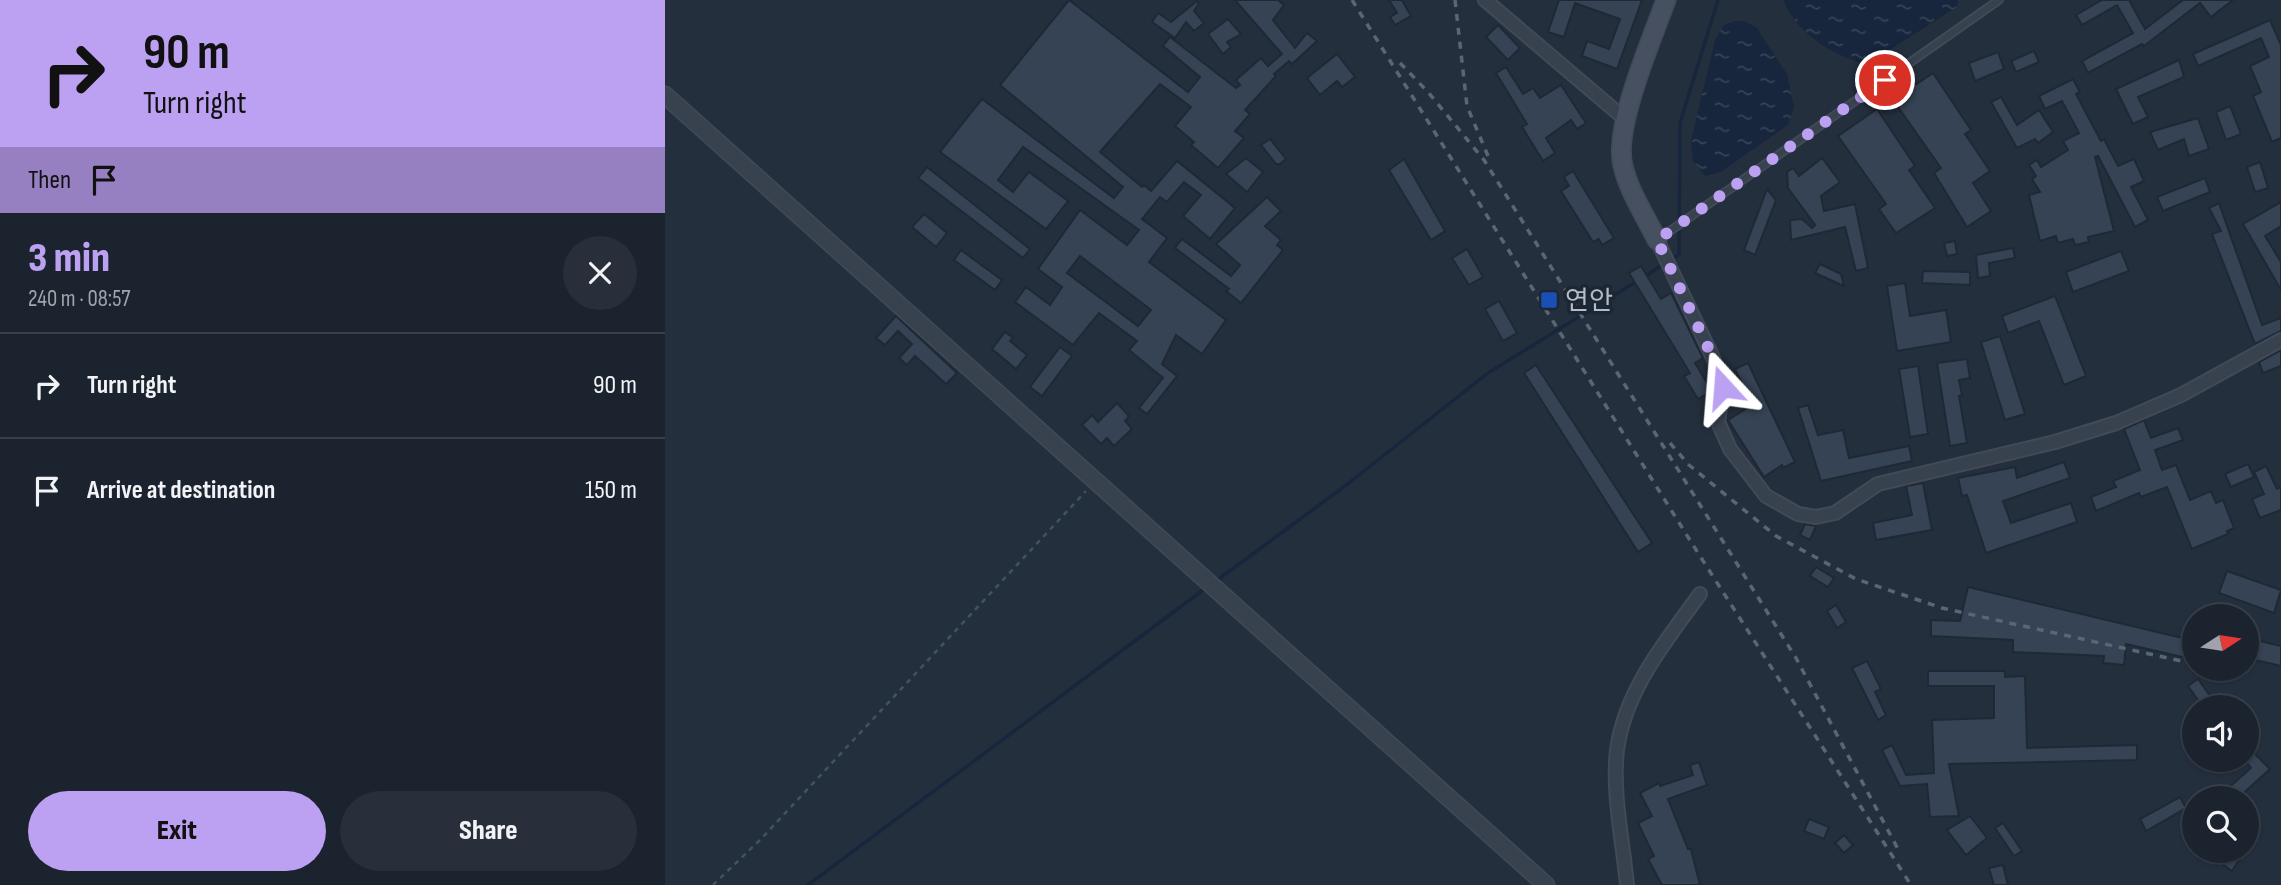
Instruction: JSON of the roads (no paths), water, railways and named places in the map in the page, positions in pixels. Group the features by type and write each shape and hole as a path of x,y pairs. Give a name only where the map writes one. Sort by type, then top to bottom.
{"main road":[{"path":"1657,240 1623,167 1620,149 1625,119 1665,0"}],"street":[{"path":"1485,0 1625,119"},
{"path":"665,95 1546,885"},
{"path":"1657,240 1714,360 1723,387 1718,422 1730,449 1766,496 1798,514 1816,517 1835,513 1878,484 2055,442 2116,423 2181,395 2281,340"},
{"path":"1627,885 1617,752 1624,720 1646,670 1700,594"}],"lane":[{"path":"1657,240 1999,0"}],"water":[{"path":"1783,0 1958,0 1957,7 1866,65 1817,42 1798,24"},
{"path":"1745,21 1757,28 1787,74 1794,107 1788,125 1721,172 1705,176 1693,161 1691,140 1715,40 1724,25"}],"waterway":[{"path":"1670,260 1679,255 1680,123 1718,0"},
{"path":"1644,277 1664,264"},
{"path":"1216,581 1345,486 1488,373 1637,281"},
{"path":"808,885 1207,587"}],"railway":[{"path":"1352,0 1698,553 1911,885"},
{"path":"1455,0 1467,106 1488,156"},
{"path":"1400,63 1428,92 1484,160 1796,658 1899,851"},
{"path":"1670,443 1689,465 1776,536 1856,579 1942,608 2182,661"}],"place":[{"name":"연안","path":"1549,300"}]}
